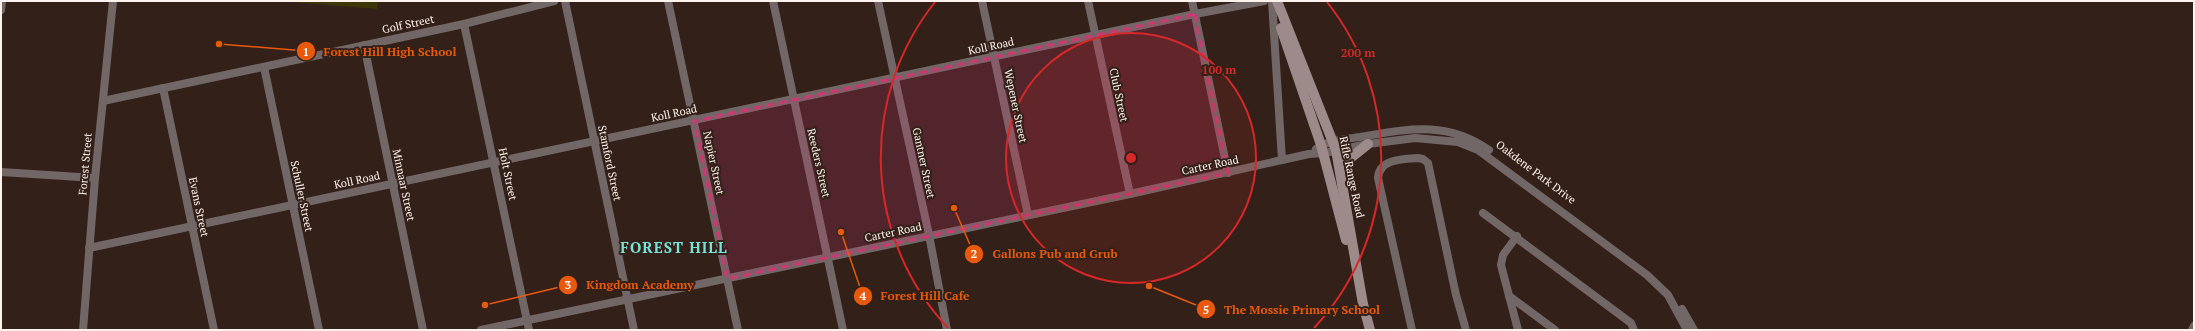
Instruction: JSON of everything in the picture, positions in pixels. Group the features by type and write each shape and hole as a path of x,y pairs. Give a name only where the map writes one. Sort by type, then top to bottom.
{"main road":[{"path":"1276,1 1280,15"},
{"name":"Rifle Range Road","path":"1280,15 1335,146 1341,171 1363,304 1370,330"},
{"name":"Rifle Range Road","path":"1280,15 1322,149 1344,233 1353,285 1365,330"},
{"path":"1341,171 1348,160 1368,144"}],"street":[{"path":"1,10 2,1"},
{"name":"Forest Street","path":"83,330 95,178 113,1"},
{"name":"Golf Street","path":"103,102 464,24 554,1"},
{"name":"Stamford Street","path":"565,1 634,330"},
{"name":"Napier Street","path":"668,1 738,330"},
{"name":"Reeders Street","path":"773,1 844,330"},
{"name":"Gantner Street","path":"878,1 929,235 947,330"},
{"name":"Wepener Street","path":"982,1 1028,215"},
{"name":"Club Street","path":"1088,1 1130,194"},
{"path":"1192,1 1228,173"},
{"name":"Koll Road","path":"89,248 192,228 392,183 794,100 1195,14 1264,1"},
{"path":"1272,1 1282,160"},
{"name":"Holt Street","path":"464,24 529,330"},
{"name":"Minnaar Street","path":"364,45 423,330"},
{"name":"Schuller Street","path":"264,67 319,330"},
{"name":"Evans Street","path":"163,88 214,330"},
{"name":"Oakdene Park Drive","path":"1322,149 1403,129 1427,129 1446,135 1478,150 1647,275 1668,296 1687,330"},
{"name":"Oakdene Park Drive","path":"1335,146 1461,134 1484,147 1633,258 1672,294 1694,330"},
{"name":"Carter Road","path":"481,330 1228,173 1309,154 1322,149"},
{"path":"1412,330 1378,178 1380,169 1388,163 1418,158 1423,159 1428,163 1456,295 1466,330"},
{"path":"1,172 95,178"},
{"path":"1483,213 1517,236 1631,323 1634,330"},
{"path":"1517,236 1503,256 1501,265 1518,330"},
{"path":"1509,296 1555,330"},
{"path":"2192,330 2194,326"}],"highlighted area":[{"path":"1195,14 1228,173 727,279 694,121"}],"shaded area":[{"path":"279,1 378,1 377,9"}],"place":[{"name":"Forest Hill High School","path":"219,44"},
{"name":"Gallons Pub and Grub","path":"954,208"},
{"name":"Forest Hill Cafe","path":"841,232"},
{"name":"The Mossie Primary School","path":"1149,286"},
{"name":"Kingdom Academy","path":"485,305"}],"district":[{"name":"FOREST HILL","path":"674,248"}]}
